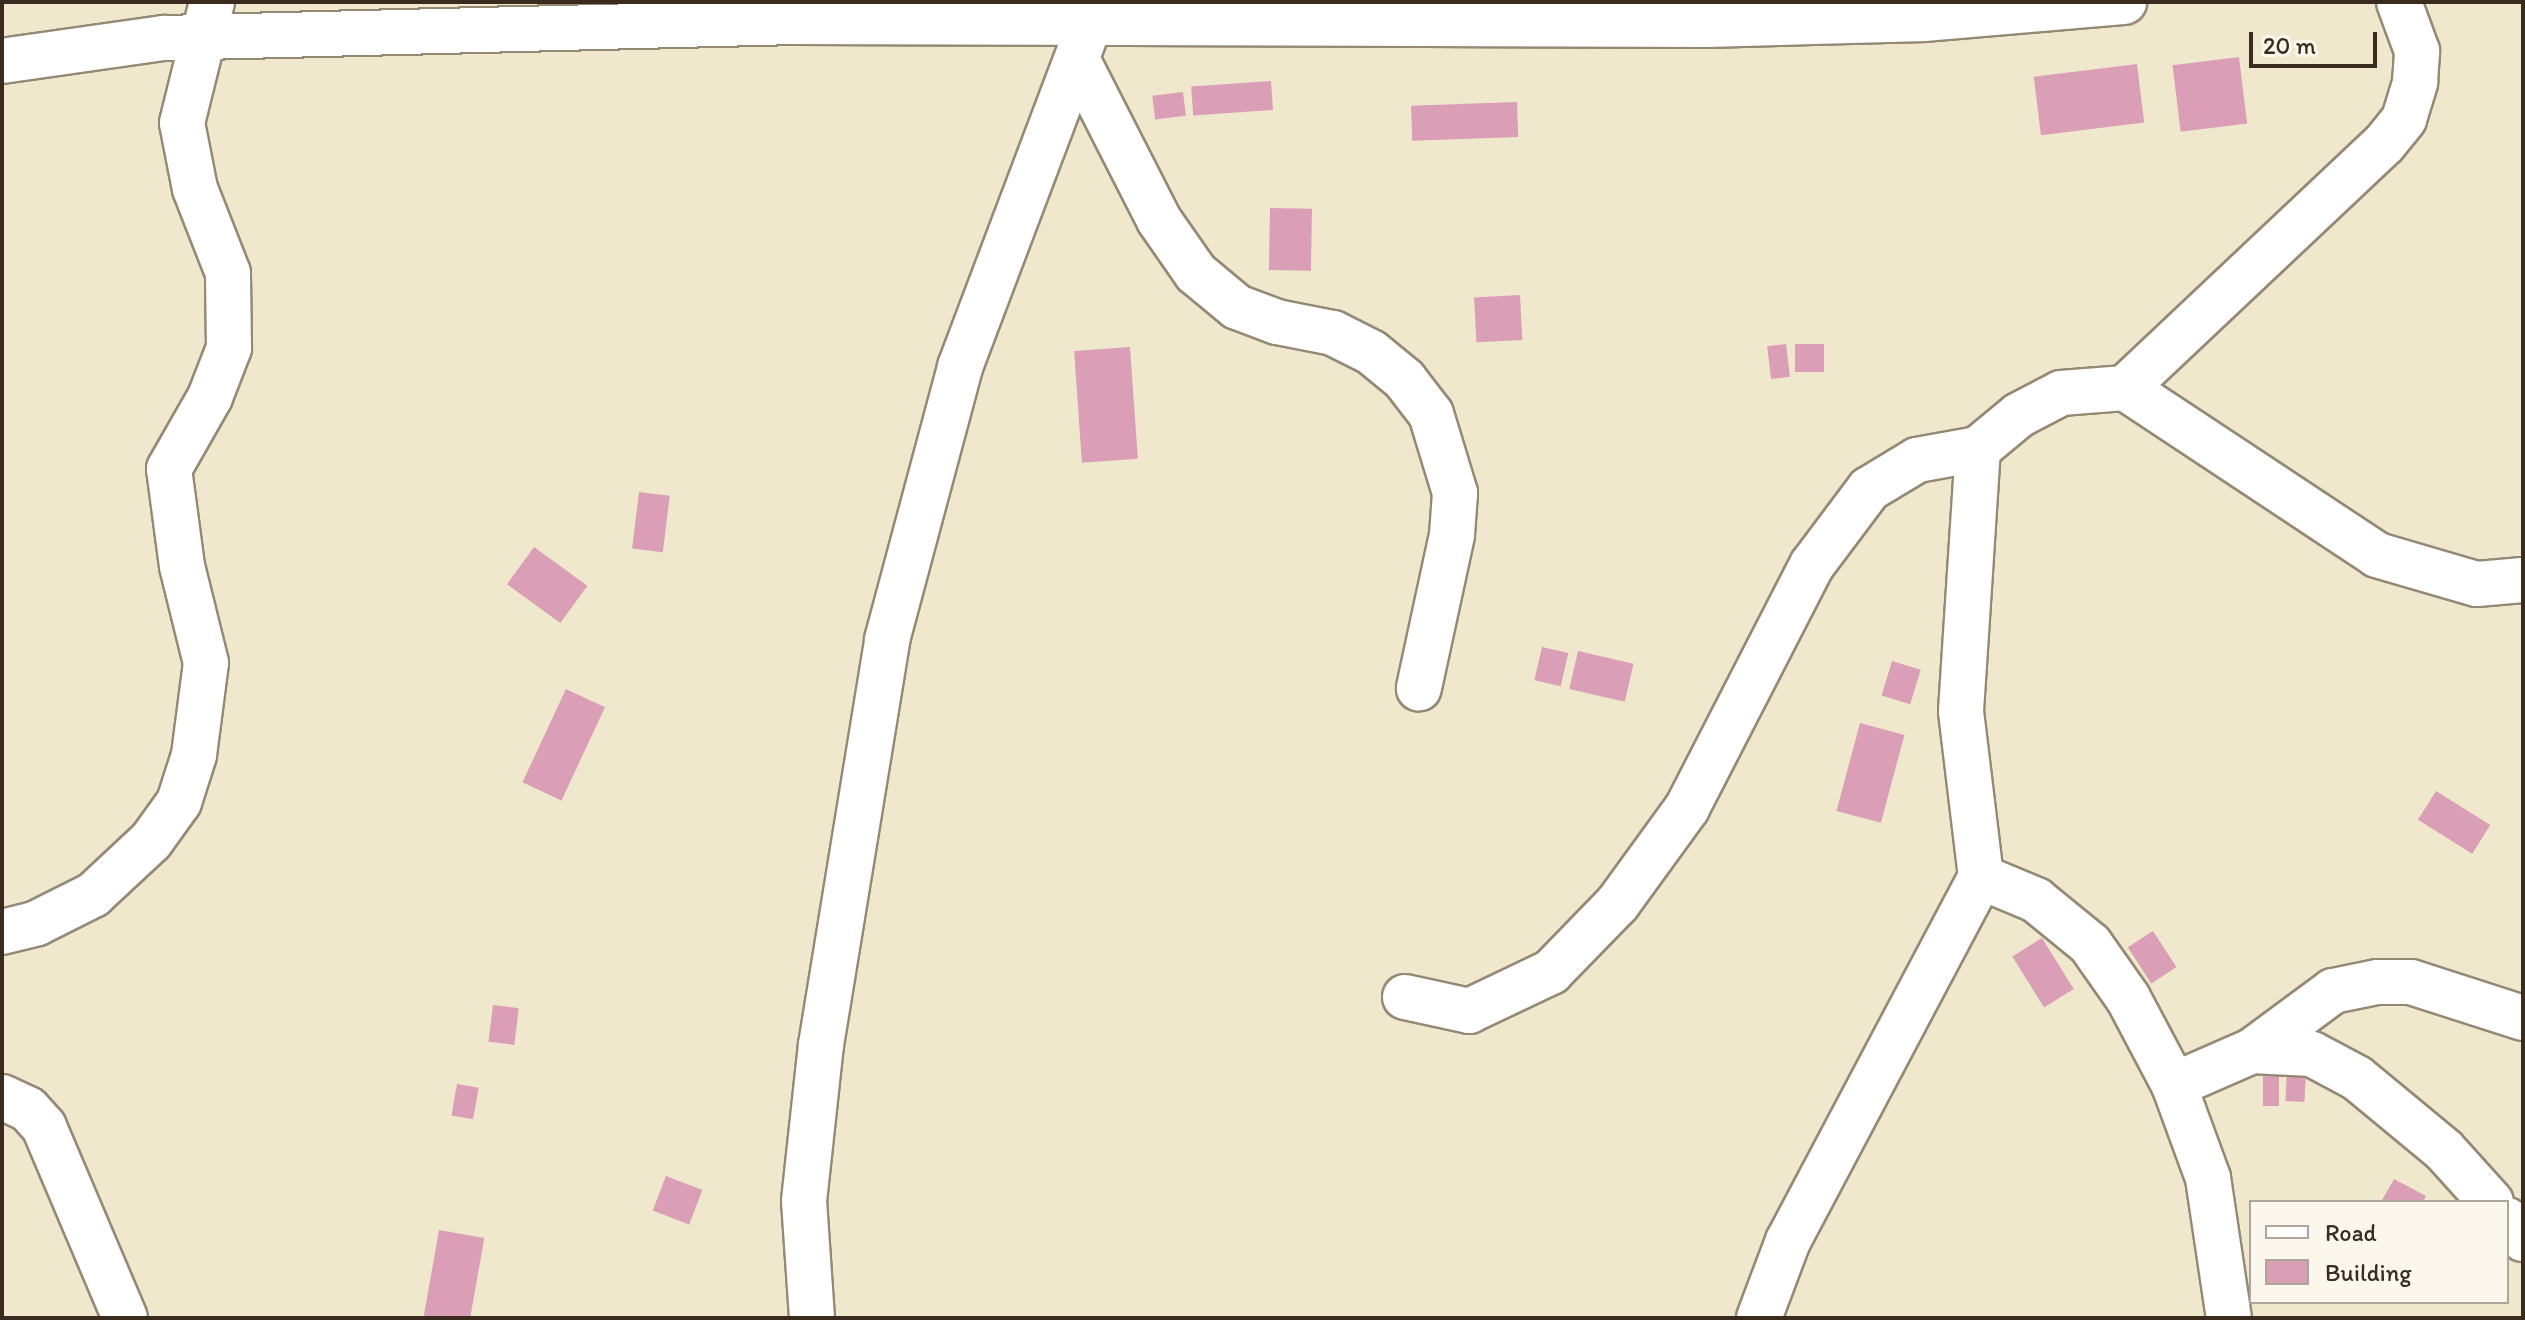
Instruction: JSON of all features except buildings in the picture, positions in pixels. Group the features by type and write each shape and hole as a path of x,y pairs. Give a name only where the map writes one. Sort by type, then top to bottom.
{"street":[{"path":"2,61 207,20 796,12 1090,29 1707,25 1925,19 2124,2"},
{"path":"2125,388 2384,144 2404,119 2415,82 2417,51 2399,2"},
{"path":"2,932 37,923 105,884 151,841 179,802 194,755 206,663 182,566 169,469 210,397 229,348 228,273 195,189 182,123 207,20"},
{"path":"1090,29 1159,220 1196,273 1237,307 1277,322 1333,333 1371,352 1404,379 1431,414 1455,493 1452,535 1419,688"},
{"path":"812,1318 804,1201 807,1170 821,1045 887,640 960,367 1090,29"},
{"path":"1405,997 1469,1011 1551,972 1618,903 1687,808 1812,565 1869,489 1917,460 1978,449 2019,415 2061,393 2125,388 2377,555 2477,584 2523,580"},
{"path":"1759,1318 1788,1241 1981,877 1961,711 1978,449"},
{"path":"1981,877 2036,900 2090,944 2128,998 2174,1085 2208,1178 2229,1318"},
{"path":"2174,1085 2252,1051 2333,991 2377,982 2411,982 2523,1018"},
{"path":"2252,1051 2312,1054 2357,1078 2444,1150 2489,1200"},
{"path":"2,1097 28,1109 44,1127 125,1318"},
{"path":"2509,1222 2523,1239"}]}
